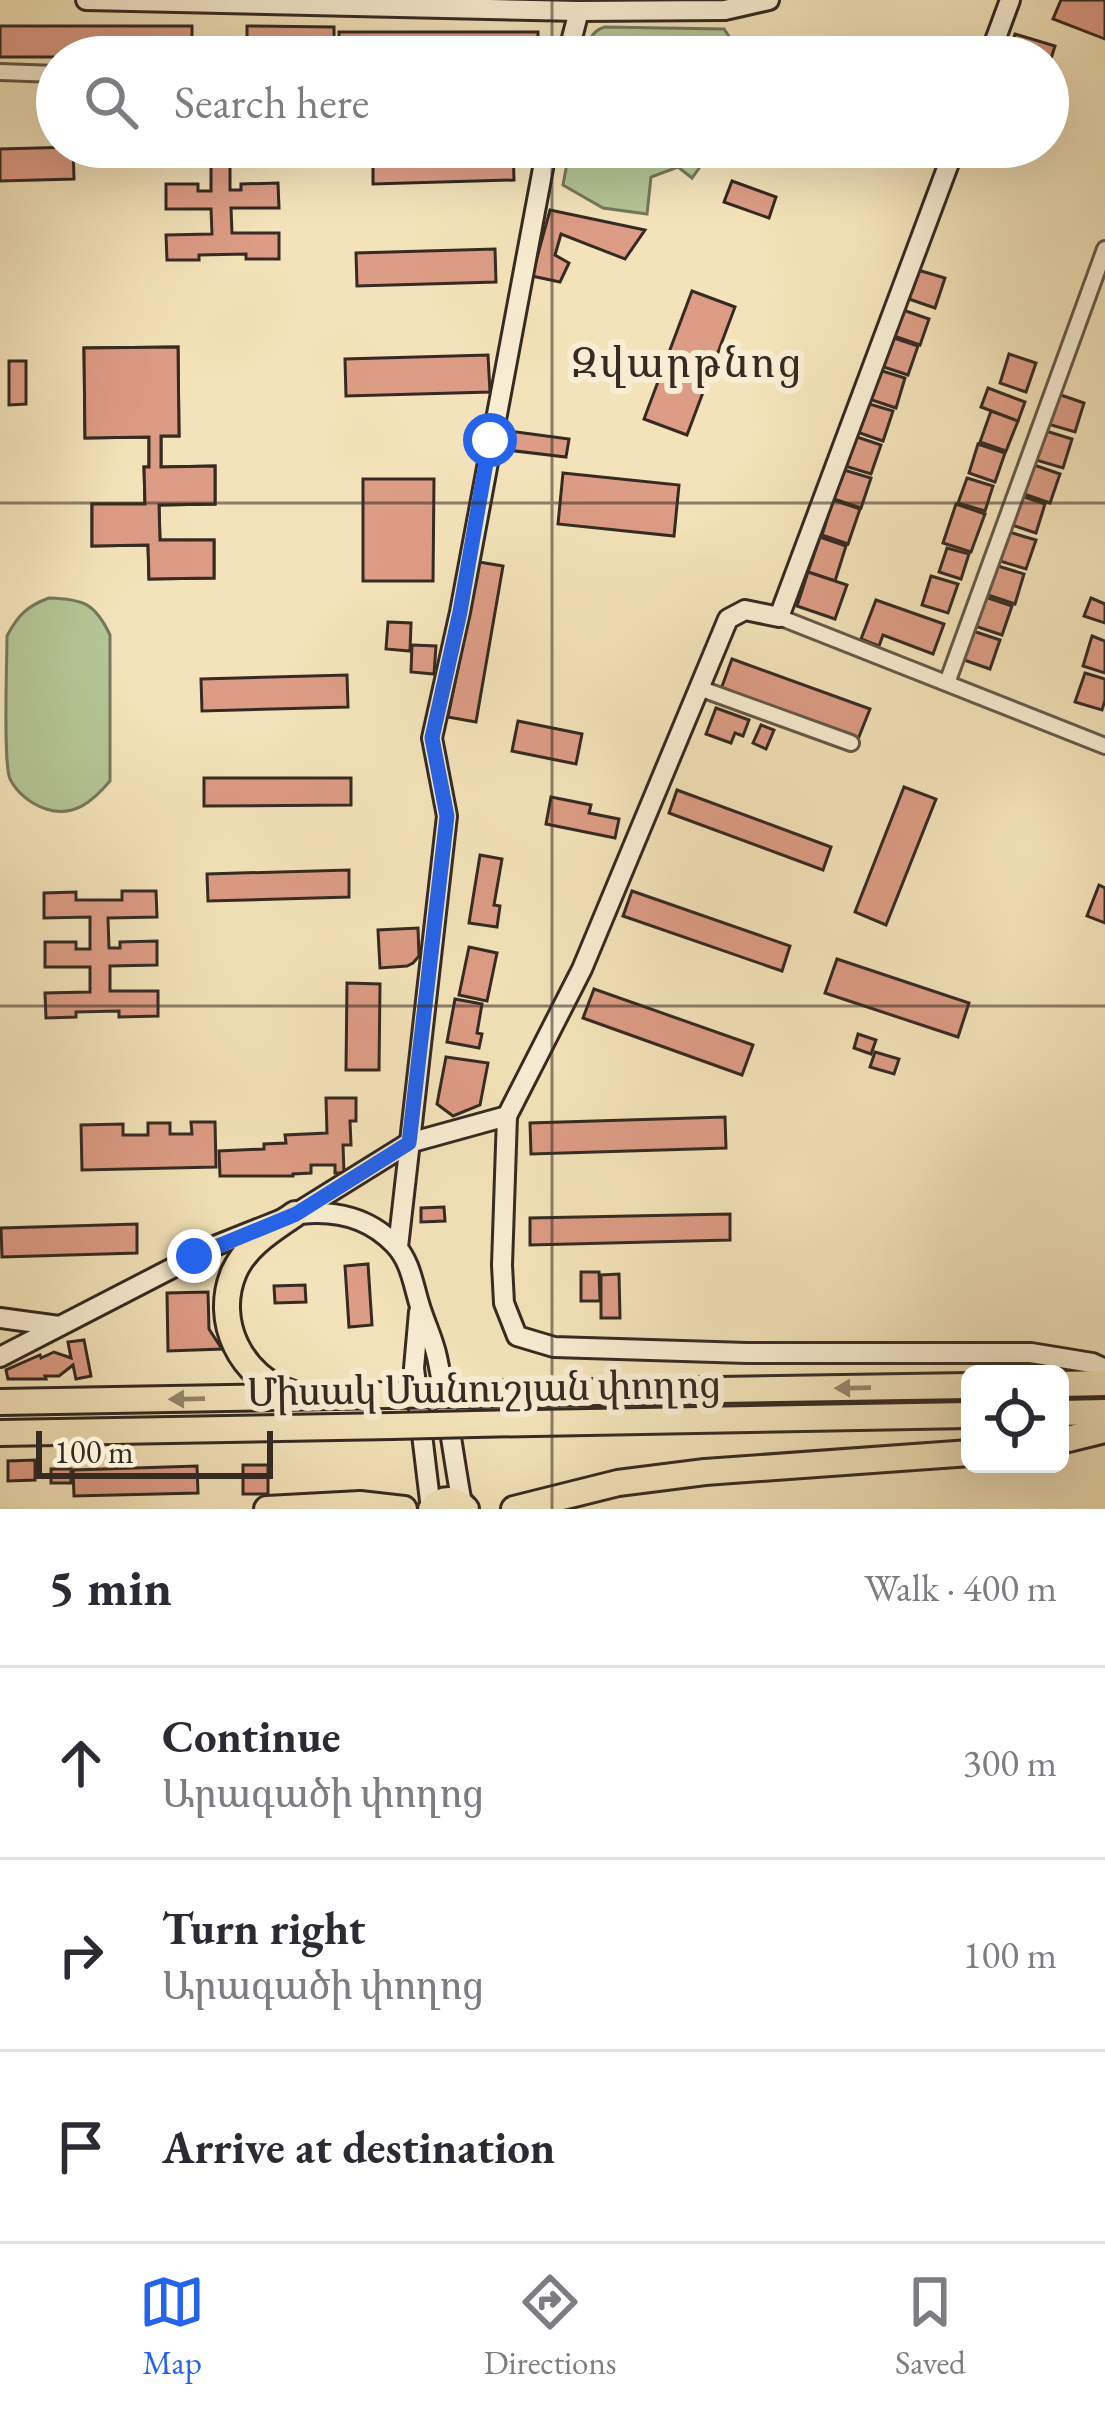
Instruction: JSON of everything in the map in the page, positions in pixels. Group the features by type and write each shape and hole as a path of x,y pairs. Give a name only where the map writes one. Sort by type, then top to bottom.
{"highway":[{"path":"296,1214 247,1252 227,1298 229,1326 238,1352 255,1373 278,1389 305,1397"},
{"path":"1069,1384 1105,1383"},
{"name":"Միսակ Մանուշյան փողոց","path":"0,1402 961,1386"},
{"path":"1069,1413 1105,1412"},
{"name":"Միսակ Մանուշյան փողոց","path":"0,1433 961,1415"},
{"path":"1069,1440 1105,1430"},
{"path":"514,1509 618,1483 683,1474 961,1454"},
{"path":"431,1509 442,1500 464,1506"},
{"path":"267,1509 360,1504 404,1509"}],"street":[{"path":"86,0 579,10 724,10 769,0"},
{"path":"997,36 1010,0"},
{"path":"573,36 579,10"},
{"path":"0,72 36,73"},
{"path":"398,1247 447,816 432,738 543,168"},
{"path":"779,617 947,168"},
{"path":"947,683 1105,249"},
{"path":"1105,746 779,617 745,610 728,619 582,969 507,1116 502,1265 504,1304 517,1336 554,1347 1031,1353 1105,1369"},
{"path":"699,688 851,743"},
{"path":"0,1358 217,1245 296,1214 409,1143 507,1116"},
{"path":"296,1214 320,1211 346,1216 375,1227 398,1247 436,1352 464,1506"},
{"path":"420,1307 414,1368 431,1509"},
{"path":"0,1318 59,1326"}],"green space":[{"path":"600,29 724,29 729,36 592,36"},
{"path":"566,168 675,168 651,177 647,214 603,208 563,185"},
{"path":"679,168 699,168 692,178"},
{"path":"49,598 87,605 110,635 110,781 90,801 65,811 40,807 21,793 10,779 7,754 7,636 24,612"}],"building":[{"path":"1061,0 1105,0 1105,39 1053,19"},
{"path":"0,26 192,26 192,36 36,36 36,57 0,57"},
{"path":"247,26 334,27 334,36 247,36"},
{"path":"339,32 538,32 538,36 339,36"},
{"path":"36,148 36,168 74,168 74,179 0,181 0,149"},
{"path":"211,168 230,168 230,190 241,190 241,184 278,183 279,208 231,208 232,233 279,233 279,259 246,259 246,254 167,260 166,235 212,234 211,209 166,209 166,184 198,184 198,191 211,191"},
{"path":"373,168 514,168 514,180 373,184"},
{"path":"732,181 776,197 769,218 724,202"},
{"path":"550,210 645,230 625,259 561,234 555,255 569,263 560,282 532,276"},
{"path":"495,249 496,282 357,286 356,253"},
{"path":"918,270 945,278 935,308 909,299"},
{"path":"692,291 735,307 687,435 644,419"},
{"path":"903,310 929,319 920,345 894,336"},
{"path":"891,337 918,346 908,375 881,366"},
{"path":"178,347 179,436 161,436 161,467 215,466 215,504 159,505 160,540 214,540 214,578 149,579 148,545 92,546 92,504 145,504 149,437 85,438 84,348","holes":["116,380 145,380 146,405 116,406"]},
{"path":"178,347 179,436 161,436 161,467 215,466 215,504 159,505 160,540 214,540 214,578 149,579 148,545 92,546 92,504 145,504 149,437 85,438 84,348"},
{"path":"1009,354 1036,363 1026,392 1000,383"},
{"path":"488,355 490,392 346,396 345,359"},
{"path":"9,361 26,361 26,404 9,405"},
{"path":"879,370 905,378 896,408 869,399"},
{"path":"988,388 1025,402 1018,421 981,407"},
{"path":"1058,394 1084,403 1075,432 1048,424"},
{"path":"866,403 893,411 883,441 857,432"},
{"path":"991,411 1018,421 1006,451 980,442"},
{"path":"509,431 569,439 566,457 507,450"},
{"path":"1046,431 1072,439 1063,468 1036,460"},
{"path":"854,436 881,445 871,474 845,466"},
{"path":"978,444 1005,453 995,482 969,473"},
{"path":"1034,465 1060,474 1050,503 1024,494"},
{"path":"844,470 871,478 861,508 834,499"},
{"path":"563,473 679,485 674,536 558,524"},
{"path":"967,478 993,486 985,511 958,503"},
{"path":"363,479 434,479 433,581 363,581"},
{"path":"1019,495 1045,504 1036,533 1009,524"},
{"path":"833,500 860,509 848,544 822,535"},
{"path":"956,504 985,514 971,552 943,543"},
{"path":"1009,532 1036,540 1026,569 1000,561"},
{"path":"820,537 846,546 835,581 808,572"},
{"path":"947,548 969,554 961,579 939,572"},
{"path":"479,562 503,566 476,722 448,717"},
{"path":"998,566 1024,574 1015,604 988,595"},
{"path":"808,572 847,585 835,619 797,606"},
{"path":"931,576 958,584 948,613 922,605"},
{"path":"985,597 1012,606 1002,635 975,626"},
{"path":"1091,598 1105,604 1105,623 1084,616"},
{"path":"876,600 944,624 933,654 883,635 879,646 861,639"},
{"path":"388,622 411,623 410,651 386,649"},
{"path":"973,631 1000,640 990,669 964,660"},
{"path":"1092,636 1105,641 1105,673 1083,666"},
{"path":"412,645 436,646 434,674 411,672"},
{"path":"732,659 870,709 858,739 721,689"},
{"path":"1085,673 1105,679 1102,710 1075,702"},
{"path":"347,675 348,707 202,711 201,679"},
{"path":"716,708 749,720 743,736 735,733 731,743 706,734"},
{"path":"518,721 582,734 576,764 512,751"},
{"path":"761,725 774,730 766,749 753,743"},
{"path":"204,778 351,778 351,805 204,806"},
{"path":"904,787 936,799 886,925 855,912"},
{"path":"677,790 831,847 823,870 669,813"},
{"path":"551,797 591,805 589,813 619,819 615,838 546,824"},
{"path":"480,855 502,859 494,905 500,906 497,927 469,923"},
{"path":"349,870 349,897 208,901 207,874"},
{"path":"1099,885 1105,888 1105,923 1087,916"},
{"path":"122,891 156,891 157,917 108,918 109,948 120,948 120,942 157,941 157,965 110,966 110,991 158,991 158,1016 119,1017 119,1011 46,1018 45,993 90,992 90,967 45,967 45,942 76,942 76,949 90,949 90,917 44,918 44,893 76,892 76,900 122,900"},
{"path":"632,891 790,946 782,971 623,916"},
{"path":"418,928 419,956 413,963 380,968 378,930"},
{"path":"469,947 497,953 487,1001 459,995"},
{"path":"837,959 969,1003 958,1037 825,993"},
{"path":"347,983 380,984 379,1070 346,1070"},
{"path":"594,989 753,1045 742,1075 583,1018"},
{"path":"455,999 482,1004 479,1048 447,1042"},
{"path":"858,1034 876,1040 871,1054 854,1048"},
{"path":"875,1052 899,1059 894,1074 870,1067"},
{"path":"446,1057 488,1063 480,1105 453,1116 437,1104"},
{"path":"326,1098 356,1098 351,1145 343,1145 344,1173 335,1173 335,1165 311,1165 311,1173 293,1176 220,1176 219,1151 264,1149 264,1144 286,1143 285,1135 327,1133"},
{"path":"725,1117 726,1148 531,1154 530,1123"},
{"path":"191,1122 215,1122 216,1167 82,1170 81,1125 123,1124 123,1135 148,1135 148,1123 170,1123 170,1134 192,1134"},
{"path":"444,1207 445,1221 421,1222 421,1208"},
{"path":"730,1214 730,1240 530,1245 530,1218"},
{"path":"137,1224 137,1253 2,1257 1,1228"},
{"path":"368,1264 372,1325 349,1327 345,1266"},
{"path":"581,1272 599,1272 600,1301 581,1301"},
{"path":"619,1274 620,1318 601,1318 601,1275"},
{"path":"305,1285 306,1302 275,1303 274,1286"},
{"path":"208,1292 209,1329 222,1349 168,1351 167,1293"},
{"path":"84,1340 91,1376 76,1379 73,1365 46,1379 8,1379 6,1370 40,1355 54,1352 71,1358 68,1342"},
{"path":"35,1460 35,1480 8,1481 8,1461"},
{"path":"243,1465 268,1465 268,1494 243,1494"},
{"path":"197,1466 198,1493 74,1496 73,1470"},
{"path":"51,1469 71,1469 71,1483 51,1483"}],"district":[{"name":"Զվարթնոց","path":"688,362"}],"route":[{"path":"194,1256 296,1214 409,1143 447,816 432,738 490,440"}]}
